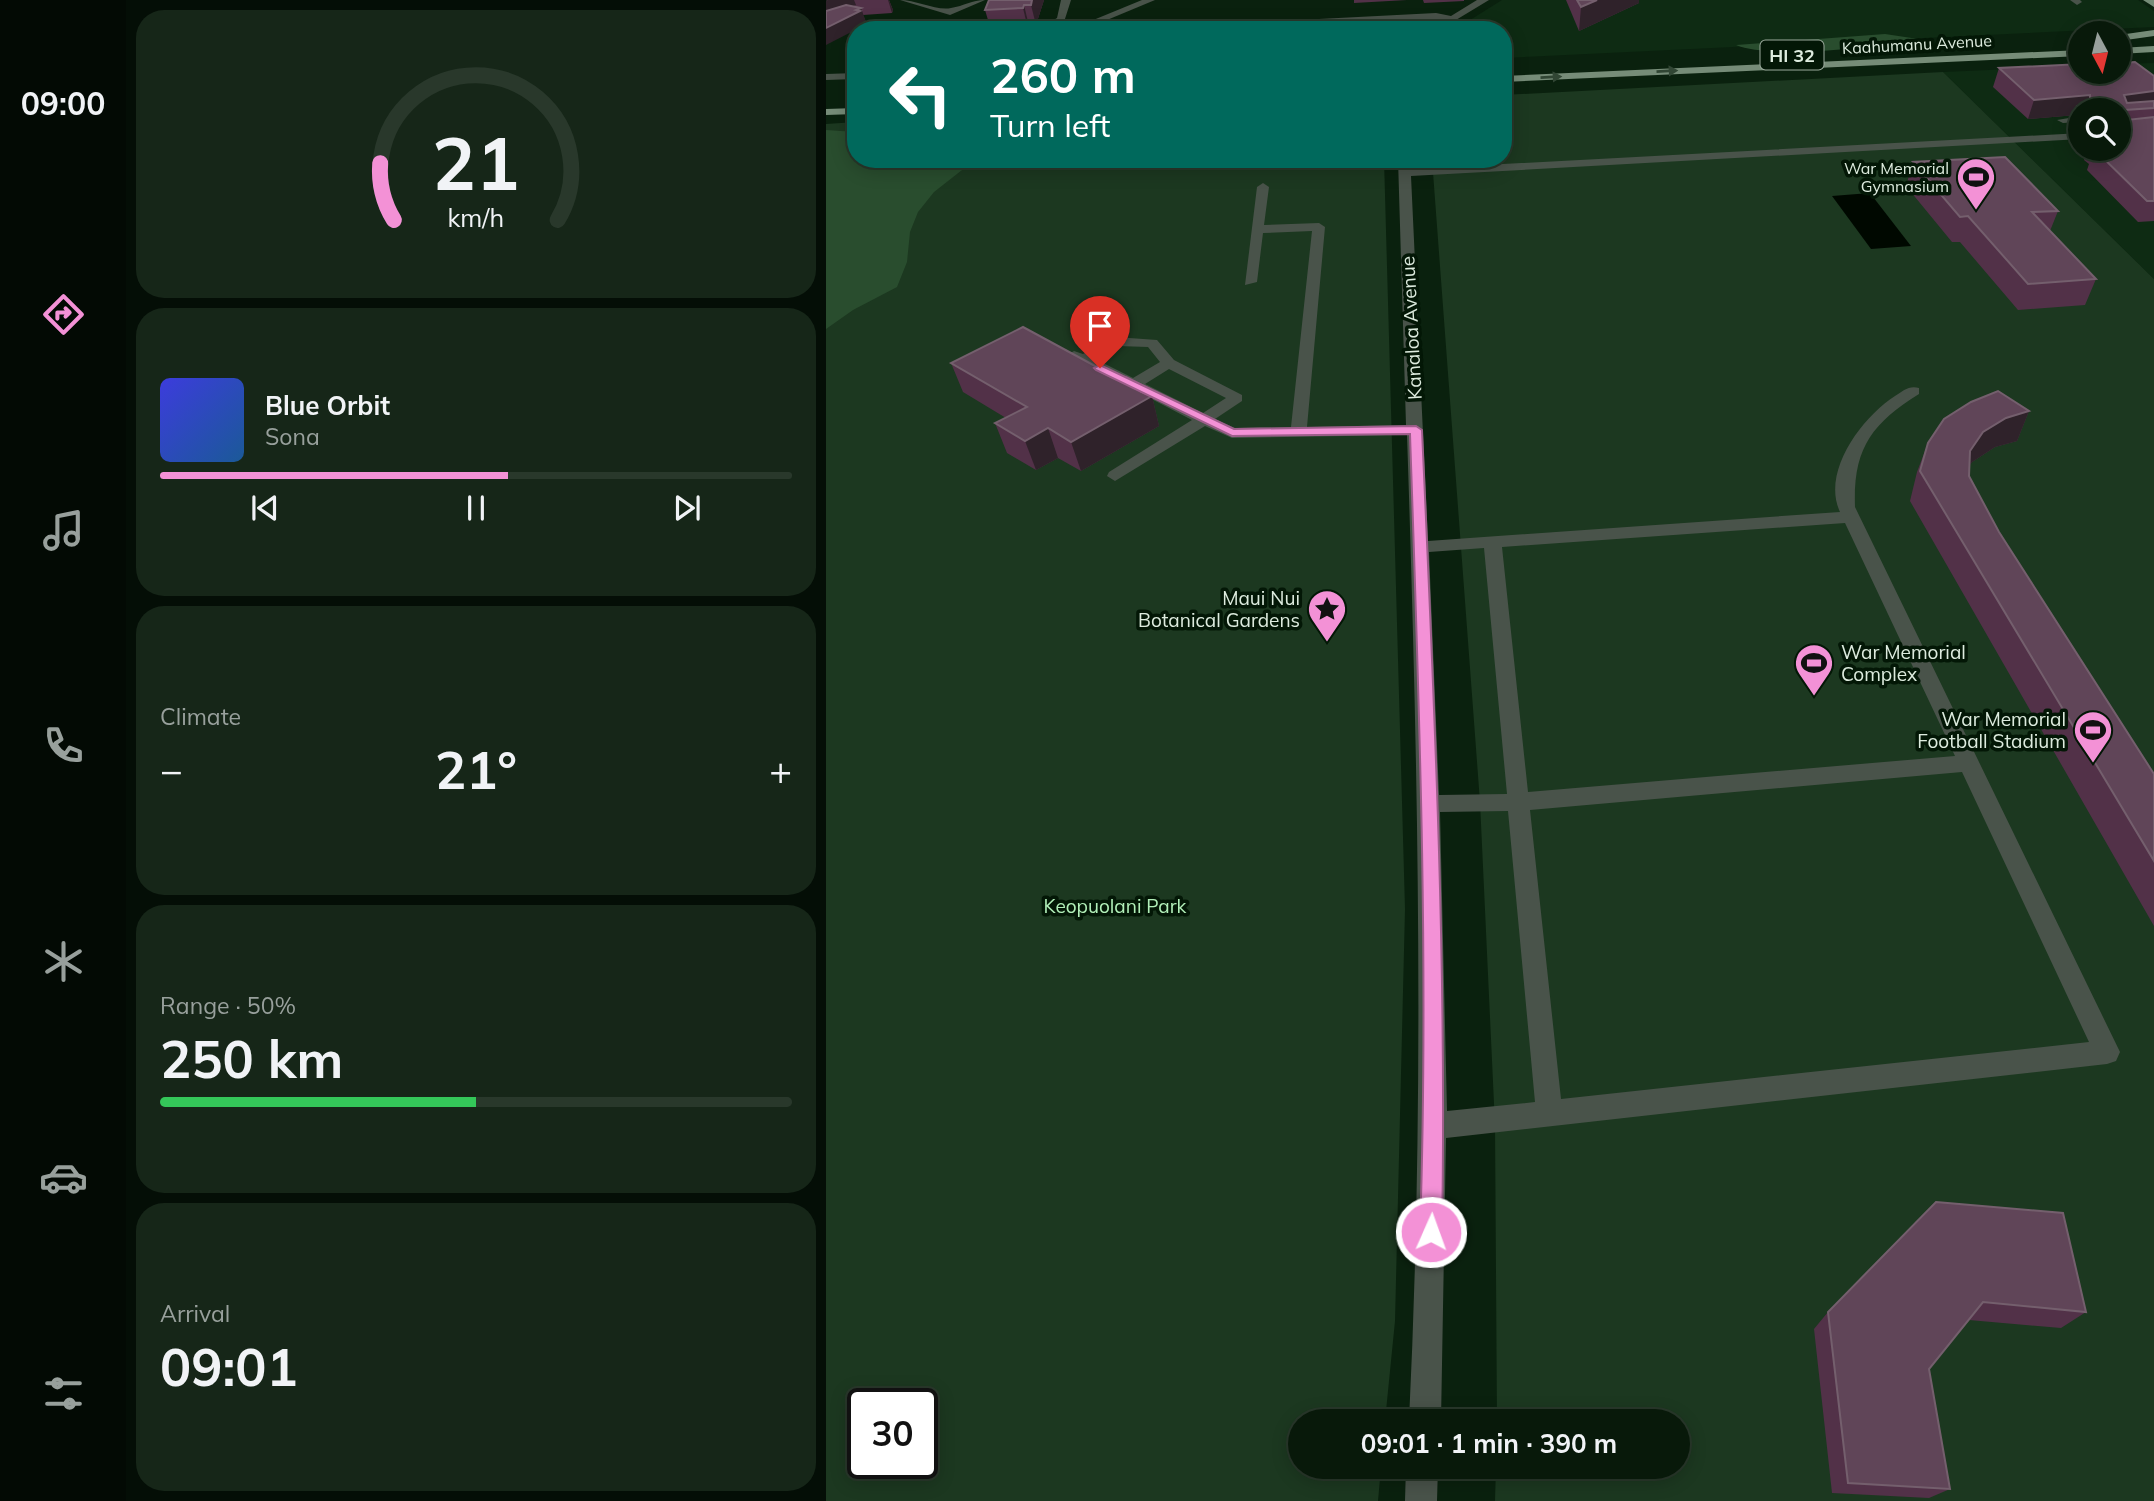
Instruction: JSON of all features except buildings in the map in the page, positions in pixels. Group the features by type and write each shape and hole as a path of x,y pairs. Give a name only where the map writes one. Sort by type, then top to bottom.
{"main road":[{"path":"2148,0 2154,4"},
{"path":"2132,37 2154,33"},
{"path":"2132,39 2154,39"},
{"name":"Kaahumanu Avenue","path":"1512,68 2068,43"},
{"path":"2132,50 2154,49"},
{"name":"Kaahumanu Avenue","path":"1512,79 2068,53"},
{"path":"826,112 847,111"}],"street":[{"path":"905,0 935,9 957,11 978,0"},
{"path":"935,9 960,0"},
{"path":"1059,21 1066,0"},
{"path":"1097,21 1150,0"},
{"path":"1450,21 1485,0"},
{"path":"1403,17 1417,12 1417,6 1412,5"},
{"path":"1379,18 1379,13 1394,6"},
{"path":"1312,21 1436,16 1454,19"},
{"path":"826,77 847,76"},
{"path":"2063,120 2068,120"},
{"path":"1512,161 2068,137"},
{"name":"Kanaloa Avenue","path":"1404,168 1430,804 1434,1126 1425,1409"},
{"path":"1250,282 1263,187"},
{"path":"1257,229 1319,227 1298,432"},
{"path":"1115,476 1205,420 1237,398 1169,363 1152,344 1115,341 1078,358 1133,384 1205,420 1232,433 1416,430"},
{"path":"1133,384 1169,363"},
{"path":"1434,1126 2107,1052 1850,517 1845,486 1854,448 1878,416 1914,391"},
{"path":"1421,547 1850,517"},
{"path":"1493,544 1549,1114"},
{"path":"1430,804 1518,802 1968,762"},
{"path":"1421,1501 1422,1479"}],"shaded area":[{"path":"1502,0 2138,0 2154,11 2154,27 2132,28 2132,21 2068,21 2068,31 1512,58 1512,21 1468,21"},
{"path":"1885,34 1925,40 1801,52 1753,49 1736,45"},
{"path":"2154,63 2154,279 1943,72 2068,67 2068,84 2132,84 2132,64"},
{"path":"826,130 847,131 847,168 965,168 934,192 918,212 910,232 907,262 897,287 853,310 826,329"},
{"path":"1870,193 1911,246 1871,249 1832,196"}],"green space":[{"name":"War Memorial Complex","path":"1943,72 2154,279 2154,1501 1495,1501 1496,1479 1690,1479 1690,1409 1497,1409 1495,1125 1480,802 1433,168 1512,168 1512,95"},
{"name":"Keopuolani Park","path":"847,123 847,168 1384,168 1405,909 1395,1321 1386,1409 1288,1409 1288,1479 1380,1479 1378,1501 826,1501 826,124"}],"place":[{"name":"War Memorial Gymnasium","path":"1976,211"},
{"name":"Maui Nui Botanical Gardens","path":"1327,643"},
{"name":"War Memorial Complex","path":"1814,697"},
{"name":"War Memorial Football Stadium","path":"2093,764"}],"route":[{"path":"1100,368 1232,433 1416,430 1430,804 1434,1126 1431,1232"}]}
